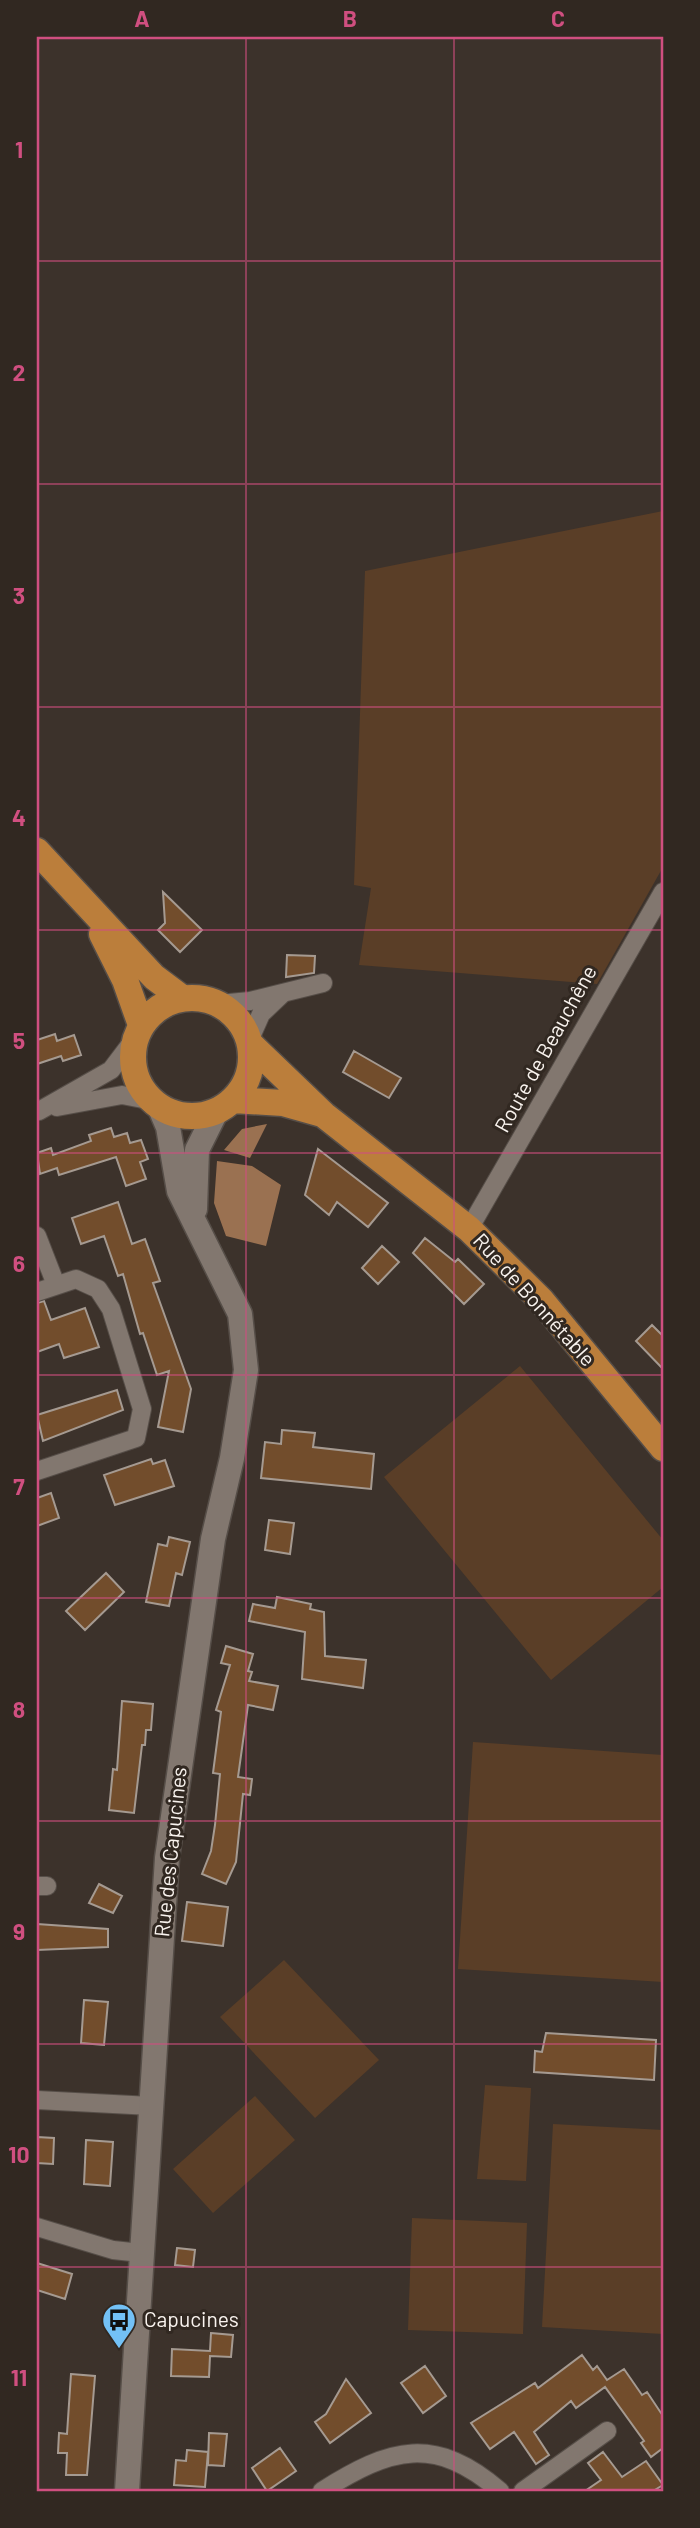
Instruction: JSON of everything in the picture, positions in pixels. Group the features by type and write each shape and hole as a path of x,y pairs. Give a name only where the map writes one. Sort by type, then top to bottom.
{"main road":[{"path":"37,851 154,977 182,998"},
{"path":"89,907 125,980 139,1031"},
{"path":"182,998 201,998 219,1004 235,1015 249,1042 248,1074 225,1105 199,1115 180,1115 156,1103 141,1087 134,1071 132,1055 139,1031 166,1003 182,998"},
{"name":"Rue de Bonnétable","path":"249,1042 324,1115 469,1229 541,1300 663,1448"},
{"name":"Rue de Bonnétable","path":"225,1105 283,1103 324,1115"}],"street":[{"name":"Route de Beauchêne","path":"469,1229 663,892"},
{"path":"219,1004 250,1001 323,983"},
{"path":"249,1042 261,1014 283,992"},
{"path":"38,1111 111,1070 139,1031"},
{"path":"38,1111 122,1095 156,1103"},
{"name":"Rue des Capucines","path":"127,2491 167,1858 213,1539 232,1458 246,1370 240,1314 180,1191 168,1127 156,1103"},
{"name":"Rue des Capucines","path":"197,1227 194,1199 197,1150 225,1105"},
{"path":"37,1236 56,1285"},
{"path":"37,1292 76,1279 98,1290 111,1309 142,1409 136,1438 37,1471"},
{"path":"37,2100 151,2106"},
{"path":"37,2227 113,2250 141,2253"},
{"path":"523,2491 607,2431"},
{"path":"322,2491 351,2473 396,2455 438,2453 475,2470 500,2491"}],"shaded area":[{"path":"663,511 663,867 597,984 359,965 371,888 354,885 365,571"},
{"path":"267,1124 250,1158 224,1150 242,1129"},
{"path":"217,1161 252,1166 281,1185 266,1246 226,1236 214,1203"},
{"path":"520,1366 663,1540 663,1587 551,1680 384,1477"},
{"path":"473,1742 663,1755 663,1982 458,1969"},
{"path":"284,1960 379,2060 315,2118 220,2017"},
{"path":"485,2085 531,2088 526,2181 477,2179"},
{"path":"255,2096 295,2140 213,2213 173,2169"},
{"path":"553,2124 663,2130 663,2334 542,2327"},
{"path":"412,2218 527,2223 523,2334 408,2330"}],"building":[{"path":"163,892 202,930 180,952 158,930 165,923"},
{"path":"287,955 315,956 314,973 286,977"},
{"path":"55,1034 57,1041 74,1035 81,1055 63,1061 61,1056 37,1064 37,1040"},
{"path":"354,1051 401,1078 389,1098 343,1072"},
{"path":"111,1128 114,1137 127,1133 130,1143 141,1140 148,1159 140,1162 146,1179 126,1186 116,1157 59,1175 57,1168 40,1174 37,1153 51,1148 53,1155 91,1141 89,1135"},
{"path":"318,1149 388,1203 368,1227 337,1202 329,1215 305,1195"},
{"path":"118,1202 132,1244 145,1239 160,1281 153,1283 191,1389 183,1432 158,1427 169,1371 157,1375 143,1333 140,1334 123,1274 118,1276 104,1236 81,1244 72,1218"},
{"path":"425,1238 455,1262 458,1259 484,1284 464,1304 413,1253"},
{"path":"382,1246 399,1262 378,1284 362,1268"},
{"path":"44,1301 51,1320 85,1308 99,1347 64,1358 59,1344 37,1352 37,1303"},
{"path":"652,1325 663,1336 663,1369 636,1341"},
{"path":"117,1390 123,1410 43,1441 37,1415"},
{"path":"282,1430 315,1433 313,1447 374,1454 371,1489 261,1478 265,1442 281,1444"},
{"path":"151,1459 153,1464 165,1460 174,1486 115,1505 104,1475"},
{"path":"51,1493 59,1518 37,1526 37,1498"},
{"path":"269,1520 294,1523 290,1554 265,1550"},
{"path":"169,1537 190,1542 182,1575 176,1573 169,1606 146,1602 158,1544 167,1546"},
{"path":"106,1573 124,1592 85,1630 66,1611"},
{"path":"277,1597 311,1604 310,1609 324,1612 325,1656 366,1660 363,1688 302,1679 305,1632 249,1621 253,1604 275,1608"},
{"path":"226,1646 253,1654 248,1671 252,1672 249,1681 278,1686 273,1710 248,1705 238,1777 252,1779 250,1795 243,1794 236,1862 226,1884 202,1874 211,1851 215,1825 220,1774 213,1773 221,1712 216,1710 230,1665 221,1663"},
{"path":"122,1701 153,1704 151,1730 146,1730 145,1745 142,1745 134,1813 109,1810 113,1769 117,1770"},
{"path":"99,1884 122,1896 113,1913 89,1903"},
{"path":"187,1902 228,1907 223,1946 182,1941"},
{"path":"37,1924 108,1929 108,1947 37,1950"},
{"path":"84,2000 108,2002 104,2045 81,2043"},
{"path":"546,2033 656,2040 654,2080 534,2072 535,2051 542,2052"},
{"path":"37,2137 54,2138 53,2164 37,2163"},
{"path":"86,2140 113,2142 110,2186 84,2184"},
{"path":"177,2248 195,2250 193,2267 175,2265"},
{"path":"37,2263 72,2274 65,2299 37,2290"},
{"path":"211,2333 233,2335 231,2357 210,2356 209,2377 171,2376 172,2349 210,2351"},
{"path":"582,2355 593,2370 597,2366 607,2380 624,2369 642,2395 647,2392 663,2416 663,2448 651,2457 641,2443 644,2441 605,2387 576,2408 571,2401 534,2432 549,2455 536,2464 514,2432 490,2449 471,2423 535,2383 538,2388"},
{"path":"425,2366 446,2396 423,2413 401,2383"},
{"path":"71,2374 95,2376 87,2475 66,2475 67,2453 58,2453 59,2433 67,2434"},
{"path":"346,2379 371,2413 330,2443 315,2422 326,2414"},
{"path":"209,2433 227,2434 224,2466 208,2465"},
{"path":"280,2448 296,2471 267,2491 252,2468"},
{"path":"187,2450 208,2452 205,2487 174,2485 176,2460 186,2461"},
{"path":"603,2452 622,2477 646,2461 663,2485 653,2491 585,2491 601,2480 588,2463"}],"place":[{"name":"Capucines","path":"119,2350"}]}
